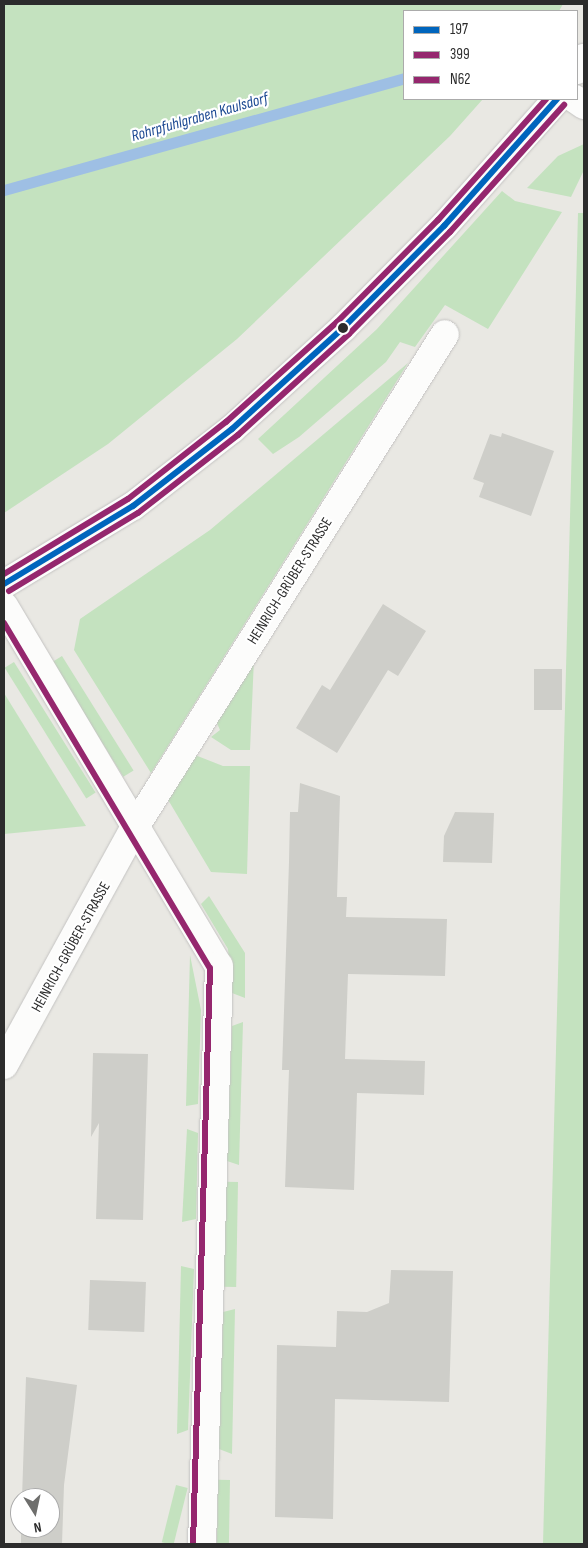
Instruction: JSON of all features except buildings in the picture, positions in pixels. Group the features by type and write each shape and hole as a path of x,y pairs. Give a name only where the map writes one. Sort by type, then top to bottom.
{"street":[{"path":"4,584 133,506 232,429 343,328 444,226 556,100"},
{"name":"HEINRICH-GRÜBER-STRASSE","path":"4,1065 135,827 445,334"},
{"path":"4,606 219,966 202,1544"}],"green space":[{"path":"4,4 563,4 560,10 403,10 403,100 482,100 450,136 237,339 108,444 4,513"},
{"path":"584,144 584,170 571,197 527,188 558,156"},
{"path":"502,191 515,201 562,212 488,329 445,305 415,347 400,342 386,362 299,437 273,454 258,439 377,329"},
{"path":"578,213 584,213 584,1544 543,1544"},
{"path":"408,363 151,773 74,650 80,619 210,530"},
{"path":"62,656 134,770 123,777 52,662"},
{"path":"254,659 250,750 231,750 211,737 220,730 216,721"},
{"path":"14,662 96,793 86,798 5,668"},
{"path":"4,693 86,826 4,834"},
{"path":"195,755 223,766 250,766 247,874 211,872 167,798"},
{"path":"209,896 245,953 245,998 232,993 228,949 201,904"},
{"path":"190,955 201,1010 198,1104 186,1106"},
{"path":"243,1022 239,1165 227,1161 232,1026"},
{"path":"187,1129 198,1133 196,1219 182,1222"},
{"path":"225,1182 238,1182 236,1287 223,1287"},
{"path":"181,1266 194,1269 188,1430 177,1434"},
{"path":"235,1309 232,1454 219,1449 223,1312"},
{"path":"218,1480 230,1480 229,1544 217,1544"},
{"path":"176,1485 188,1488 174,1544 162,1542"}],"waterway":[{"name":"Rohrpfuhlgraben Kaulsdorf","path":"4,190 403,78"}],"transit line":[{"name":"N62","path":"4,574 128,499 226,422 337,322 438,220 545,100"},
{"name":"197","path":"4,584 133,506 232,429 343,328 444,226 556,100"},
{"name":"399","path":"9,591 138,513 238,435 349,334 450,232 564,105"},
{"name":"399","path":"4,623 210,968 193,1544"}]}
